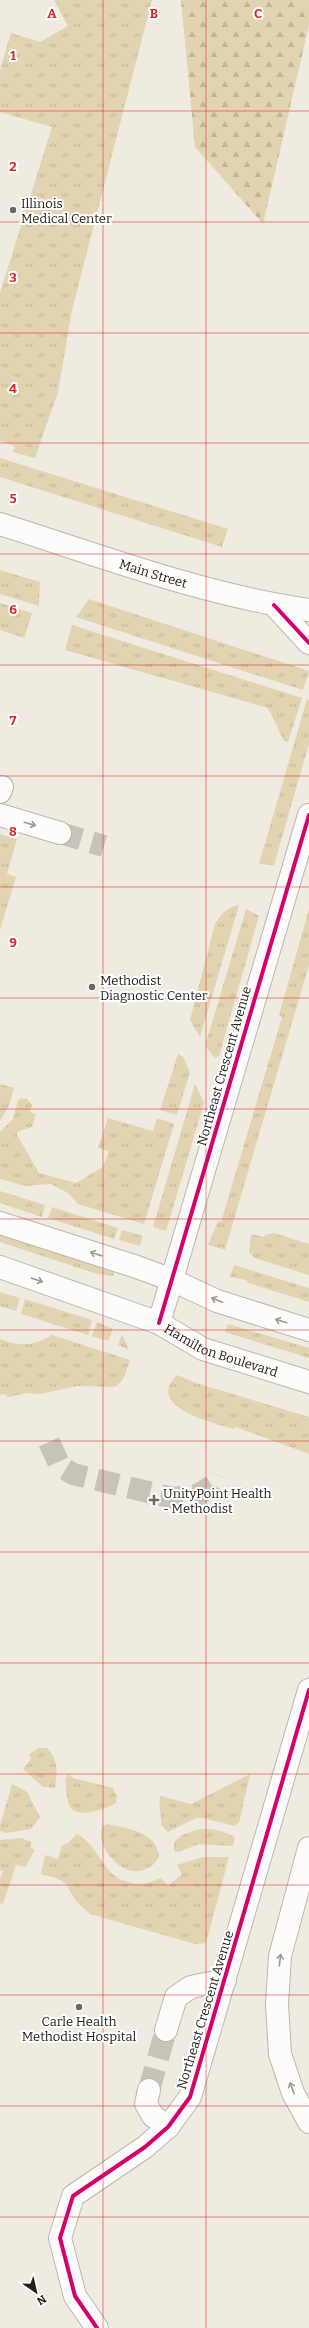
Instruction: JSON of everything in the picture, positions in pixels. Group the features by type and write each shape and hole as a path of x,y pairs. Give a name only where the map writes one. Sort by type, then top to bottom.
{"street":[{"name":"Main Street","path":"0,524 200,586 274,605 309,610"},
{"path":"274,605 309,643"},
{"path":"0,815 60,833"},
{"name":"Northeast Crescent Avenue","path":"159,1323 309,815"},
{"path":"0,1223 172,1280 217,1301 309,1330"},
{"name":"Hamilton Boulevard","path":"0,1267 159,1323 203,1349 309,1382"},
{"name":"Northeast Crescent Avenue","path":"97,2328 76,2296 60,2238 72,2196 145,2147 168,2127 190,2097 309,1690"},
{"path":"309,1848 280,1956 277,2004 280,2054 293,2093 309,2122"},
{"path":"166,2030 176,1997 191,1987 225,1980"},
{"path":"149,2090 146,2104 153,2116 168,2127"}],"green space":[{"path":"54,0 152,0 72,310 58,392 35,458 13,452 15,446 0,441 0,293 52,127 0,112 0,70 11,33 40,42 68,26"},
{"path":"181,0 309,0 309,25 263,224 195,147"},
{"path":"0,458 228,529 222,547 0,477"},
{"path":"0,570 40,582 39,606 0,594"},
{"path":"89,599 309,671 303,690 76,617"},
{"path":"0,603 32,613 24,638 0,630"},
{"path":"72,625 302,698 288,742 284,741 268,708 65,650"},
{"path":"307,699 309,700 309,744 274,865 259,864"},
{"path":"0,834 17,839 7,874 16,877 0,930"},
{"path":"239,905 200,1037 190,1020 215,924 231,907"},
{"path":"246,909 259,916 219,1056 215,1058 205,1046"},
{"path":"309,909 309,965 225,1250 208,1245 218,1221 221,1222 282,1017 279,1015"},
{"path":"178,1054 183,1057 190,1072 177,1115 160,1110"},
{"path":"0,1084 14,1088 9,1106 0,1121"},
{"path":"195,1084 204,1103 166,1231 153,1227"},
{"path":"21,1098 27,1099 32,1105 30,1112 36,1114 32,1127 17,1132 17,1135 39,1173 76,1183 103,1167 109,1151 98,1148 108,1118 153,1131 157,1118 174,1124 144,1224 78,1204 68,1193 51,1184 25,1186 0,1179 0,1132 13,1119 18,1100"},
{"path":"0,1191 45,1205 42,1217 0,1203"},
{"path":"52,1207 118,1228 114,1239 48,1218"},
{"path":"122,1230 143,1236 140,1246 119,1240"},
{"path":"274,1233 309,1244 309,1275 254,1258 249,1252 251,1234 264,1237 265,1235"},
{"path":"0,1234 115,1269 113,1276 97,1274 0,1242"},
{"path":"234,1265 309,1288 309,1302 248,1283 246,1280 230,1277"},
{"path":"0,1292 20,1298 16,1311 0,1306"},
{"path":"25,1299 92,1320 88,1335 21,1314"},
{"path":"97,1322 113,1329 108,1341 92,1336"},
{"path":"228,1324 309,1348 309,1358 225,1332"},
{"path":"122,1334 129,1350 118,1345"},
{"path":"52,1335 130,1360 120,1383 113,1387 78,1386 39,1394 27,1393 8,1397 5,1394 0,1395 0,1339 7,1342 27,1344 45,1339"},
{"path":"177,1375 196,1383 309,1417 309,1454 236,1427 233,1429 212,1423 186,1412 175,1405 169,1396 169,1386"},
{"path":"39,1748 47,1748 54,1757 57,1771 55,1788 43,1787 23,1769 31,1759 29,1754"},
{"path":"69,1774 73,1778 113,1788 117,1797 116,1803 92,1812 85,1813 73,1811 70,1807 66,1793 65,1779"},
{"path":"250,1774 239,1823 234,1826 203,1818 196,1818 168,1832 161,1825 159,1802 160,1796 191,1804"},
{"path":"12,1784 27,1792 40,1817 31,1829 6,1833 0,1831 0,1825"},
{"path":"108,1824 140,1832 147,1836 153,1841 157,1848 159,1856 155,1862 146,1869 136,1871 118,1865 105,1849 102,1841 101,1833 103,1826"},
{"path":"200,1829 218,1830 231,1835 235,1838 233,1846 199,1844 179,1852 174,1851 174,1842 182,1835"},
{"path":"77,1834 85,1839 112,1874 119,1879 137,1884 161,1878 168,1886 182,1874 177,1865 203,1857 229,1857 206,1943 195,1944 90,1914 76,1901 65,1883 56,1878 41,1874 45,1855 58,1859 62,1845 68,1843"},
{"path":"21,1838 32,1842 30,1847 35,1850 25,1867 16,1865 3,1904 0,1903 0,1879 3,1871 0,1870 0,1840"}],"tunnel":[{"path":"60,833 104,846"},
{"path":"49,1442 60,1466 73,1474 173,1498 197,1495 212,1486 217,1475"},
{"path":"149,2090 166,2030"}],"cycle path":[{"path":"274,605 309,643"},
{"path":"159,1323 309,815"},
{"path":"97,2328 75,2296 60,2238 73,2196 145,2147 168,2127 190,2097 309,1690"}],"place":[{"name":"Illinois Medical Center","path":"13,210"},
{"name":"Methodist Diagnostic Center","path":"92,987"},
{"name":"UnityPoint Health - Methodist","path":"154,1500"},
{"name":"Carle Health Methodist Hospital","path":"79,2007"}]}
